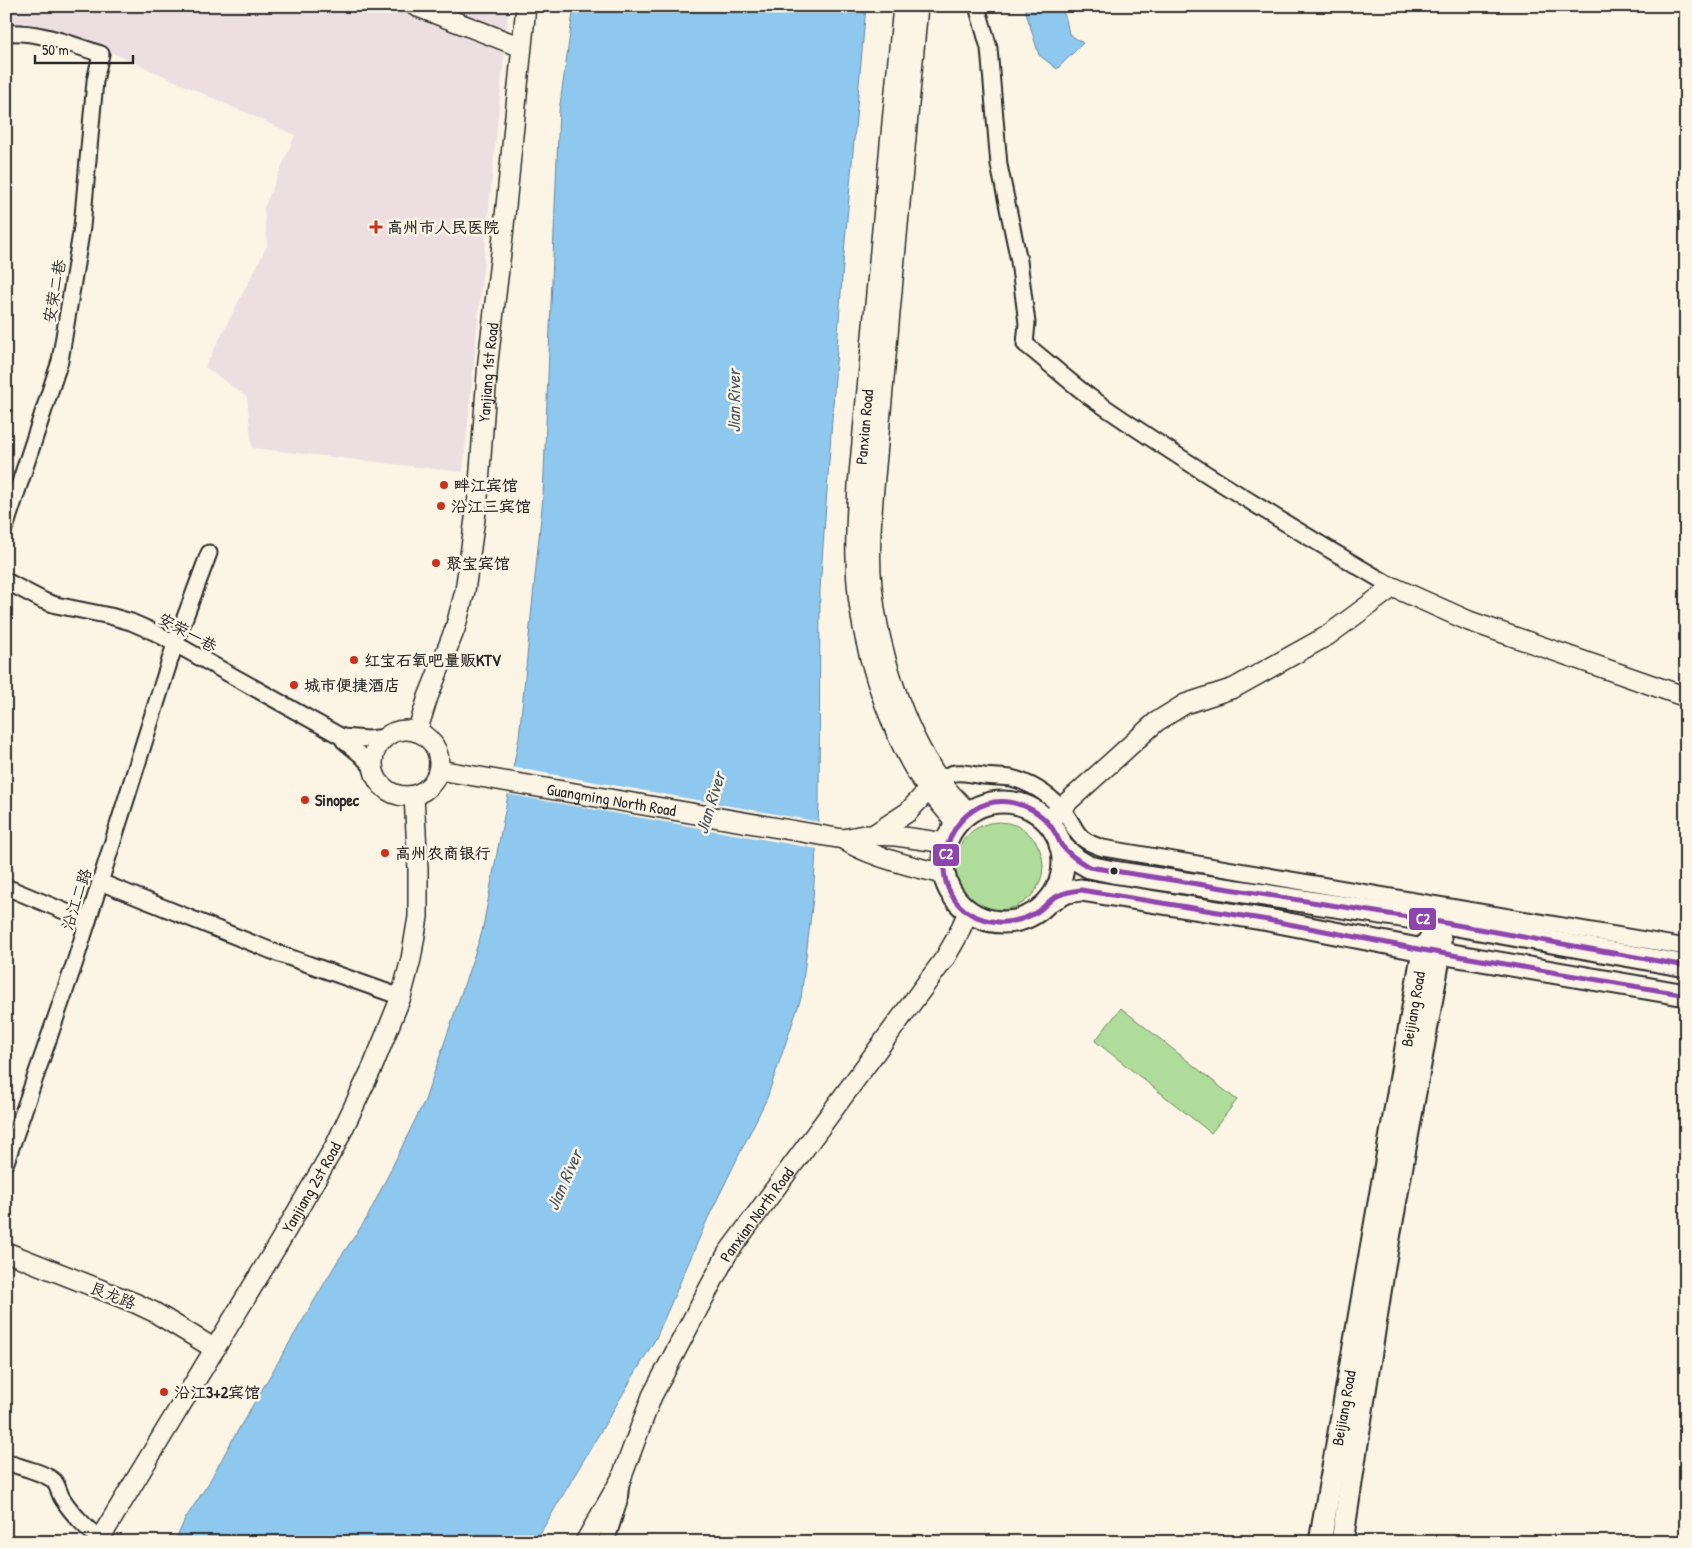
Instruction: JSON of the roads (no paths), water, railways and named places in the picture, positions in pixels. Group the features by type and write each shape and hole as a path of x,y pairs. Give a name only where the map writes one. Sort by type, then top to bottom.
{"main road":[{"path":"1049,901 1059,884 1063,864 1060,845 1055,833 1054,815 1035,811 1019,804 1002,802 985,805 963,818 946,842 943,858 944,874 949,889 957,901 968,912 982,919 1009,922 1033,914 1049,901 1067,892 1081,890 1268,920 1432,952 1686,994"},
{"path":"1060,845 1077,860 1089,867 1442,914 1686,966"},
{"name":"Beijiang Road","path":"1320,1542 1432,952 1442,914"},
{"name":"Beijiang Road","path":"1342,1542 1432,952"}],"street":[{"path":"415,6 521,47"},
{"name":"Yanjiang 1st Road","path":"416,732 455,628 465,591 478,497 488,361 503,236 526,6"},
{"name":"Panxian Road","path":"903,6 858,485 856,557 858,595 864,634 872,667 886,708 921,780 934,784"},
{"name":"Panxian Road","path":"918,6 873,499 870,542 872,586 878,626 890,674 908,721 931,767 934,784 963,818"},
{"path":"977,6 989,48 999,164 1019,261 1027,323 1025,344 1088,395 1166,448 1272,516 1393,587 1469,621 1686,697"},
{"name":"安荣二巷","path":"6,33 15,32 52,38 101,54 95,82 82,227 60,361 6,525"},
{"name":"沿江二路","path":"6,1162 88,921 175,644 209,552"},
{"name":"安荣一巷","path":"6,581 56,605 110,616 131,622 154,632 342,738"},
{"path":"1054,815 1156,722 1185,704 1234,688 1327,636 1393,587"},
{"path":"342,738 368,739 387,736 401,731 416,732 425,736 432,742 440,760 439,770 430,786 414,796 404,797 393,794 384,788 376,776 373,760 380,743 387,736"},
{"path":"342,738 374,769"},
{"name":"Guangming North Road","path":"439,770 843,839 864,834 946,842"},
{"path":"873,835 908,812 934,784 948,773 963,772 1011,778 1043,792 1054,815 1075,830 1082,839 1103,848 1442,914 1686,947"},
{"name":"Yanjiang 2st Road","path":"98,1540 280,1241 335,1146 373,1066 401,997 411,959 418,917 418,869 414,796"},
{"name":"Guangming North Road","path":"843,839 853,847 921,869 944,874"},
{"path":"100,882 277,953 401,997"},
{"path":"6,887 88,921"},
{"name":"Panxian North Road","path":"585,1542 621,1479 652,1396 727,1254 945,958 968,912"},
{"name":"艮龙路","path":"6,1252 135,1303 154,1312 215,1349"},
{"path":"6,1462 54,1481 64,1501 98,1540"},
{"path":"606,1542 619,1501 621,1479"}],"water":[{"name":"Jian River","path":"574,6 866,6 843,264 820,589 819,805 813,898 801,998 767,1098 708,1218 656,1338 535,1542 175,1542 185,1519 208,1484 337,1262 367,1218 425,1100 482,932 519,737 543,497 559,111"},
{"path":"1024,6 1061,6 1069,34 1083,43 1057,69 1039,55"}],"place":[{"name":"高州市人民医院","path":"376,227"},
{"name":"畔江宾馆","path":"444,485"},
{"name":"沿江三宾馆","path":"441,506"},
{"name":"聚宝宾馆","path":"436,563"},
{"name":"红宝石氧吧量贩KTV","path":"354,660"},
{"name":"城市便捷酒店","path":"294,685"},
{"name":"Sinopec","path":"305,800"},
{"name":"高州农商银行","path":"385,853"},
{"name":"沿江3+2宾馆","path":"164,1392"}]}
